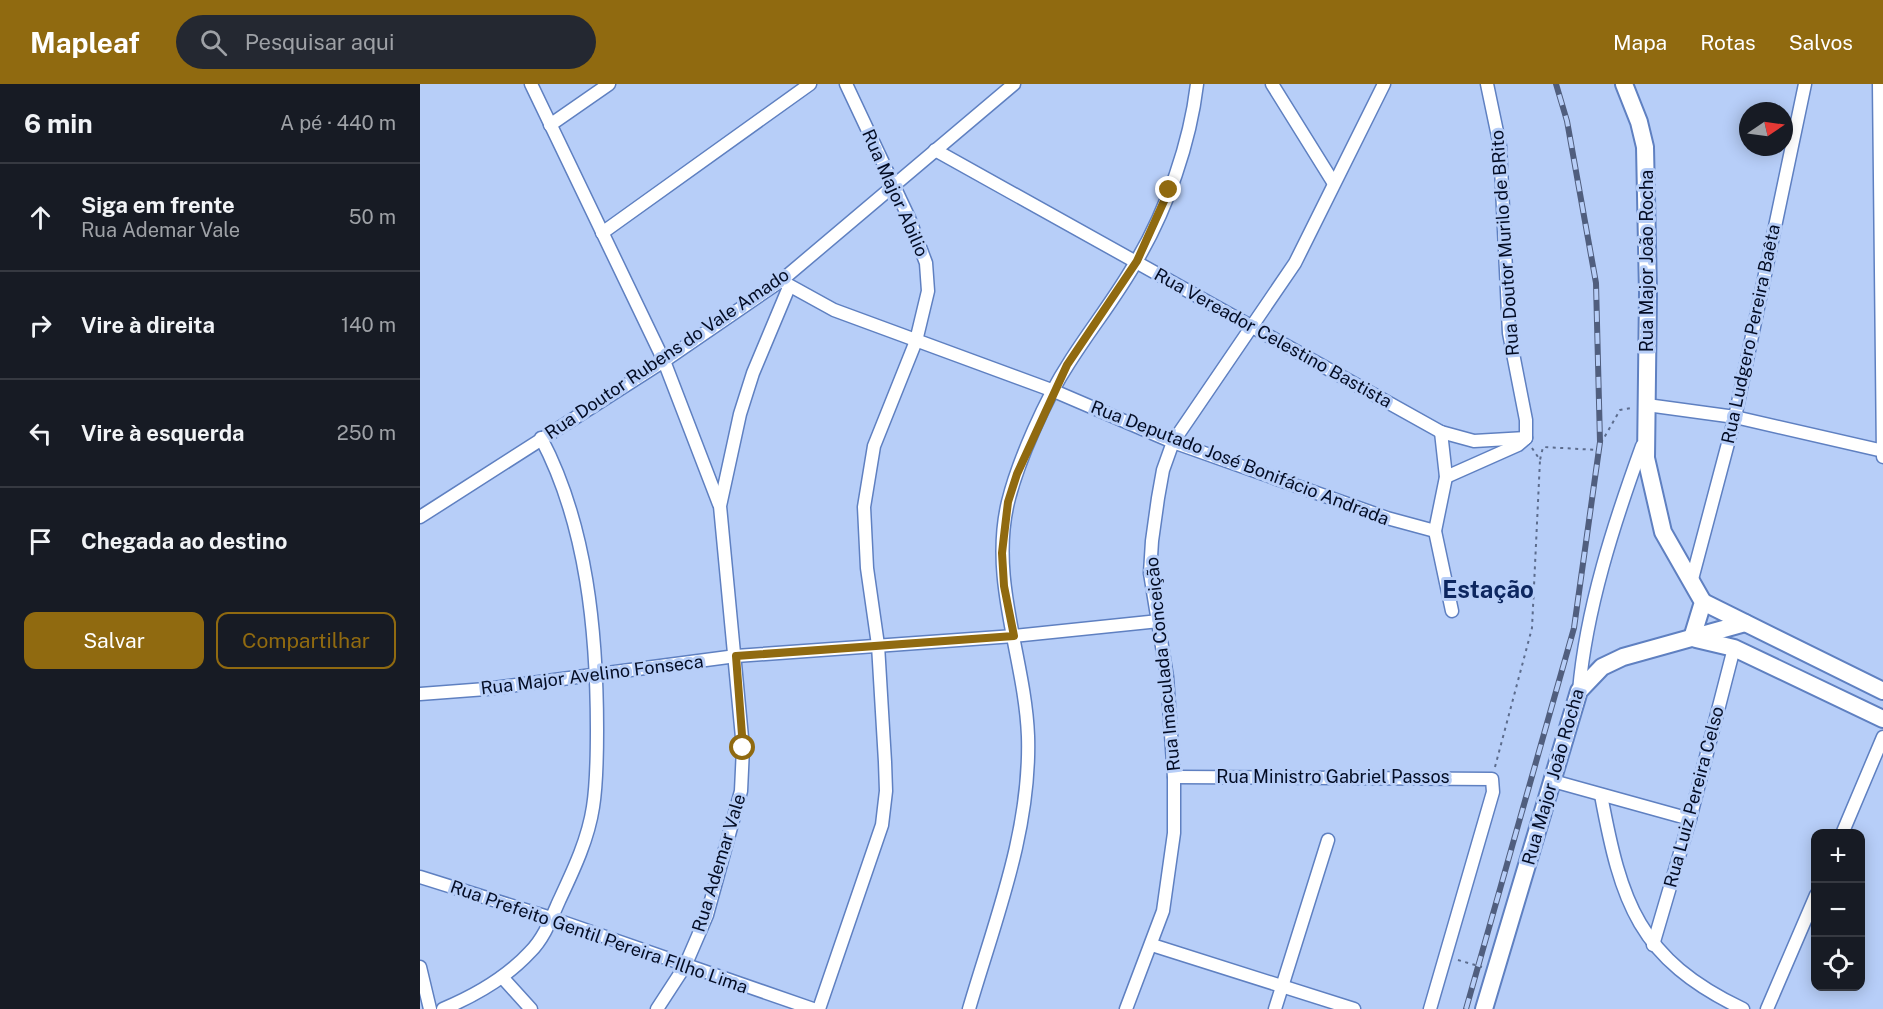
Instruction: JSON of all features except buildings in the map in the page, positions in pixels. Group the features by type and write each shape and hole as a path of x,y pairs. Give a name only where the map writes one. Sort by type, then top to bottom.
{"main road":[{"name":"Rua Major João Rocha","path":"1624,84 1639,122 1645,147 1647,405 1644,441 1653,498 1662,532 1691,583 1734,648"},
{"path":"1692,638 1703,602 1883,691"},
{"path":"1579,691 1602,667 1623,657 1745,623"},
{"path":"1692,638 1734,648 1883,719"},
{"path":"1774,667 1784,644"},
{"name":"Rua Major João Rocha","path":"1484,1009 1579,691"}],"street":[{"path":"531,84 663,361 720,506"},
{"path":"550,125 609,84"},
{"path":"602,233 810,84"},
{"name":"Rua Major Abilio","path":"819,1009 882,825 886,791 878,645 867,568 864,507 867,480 882,423 916,341 927,306 926,263 894,184 846,84"},
{"name":"Rua Doutor Rubens do Vale Amado","path":"420,517 786,284 894,184 1014,84"},
{"path":"969,1009 1010,879 1022,820 1028,739 1014,636 1004,586 1004,528 1017,474 1067,365 1137,261 1154,225 1182,151 1197,84"},
{"path":"1272,84 1333,182"},
{"name":"Rua Imaculada Conceição","path":"1126,1009 1163,911 1174,833 1174,777 1167,677 1150,573 1152,541 1163,470 1173,442 1295,263 1315,225 1333,182 1384,84"},
{"name":"Rua Doutor Murilo de BRito","path":"1487,84 1500,146 1509,333 1526,420 1526,438"},
{"name":"Rua Ludgero Pereira Baêta","path":"1691,583 1735,417 1805,84"},
{"path":"1879,84 1883,458"},
{"name":"Rua Vereador Celestino Bastista","path":"934,150 1441,432 1474,441 1526,438"},
{"name":"Rua Deputado José Bonifácio Andrada","path":"786,284 834,310 1054,392 1173,442 1387,518 1435,531"},
{"name":"Rua Ademar Vale","path":"657,1009 685,966 707,915 741,791 743,748 720,506 740,414 786,284"},
{"path":"1647,405 1735,417 1883,451"},
{"path":"1441,432 1446,477 1435,531 1452,611"},
{"path":"443,1009 502,977 530,952 551,918 576,864 593,810 597,781 597,675 589,606 571,517 561,481 541,438"},
{"path":"1446,477 1518,445 1526,438"},
{"name":"Rua Major João Rocha","path":"1579,691 1581,666 1606,560 1644,441"},
{"name":"Rua Major Avelino Fonseca","path":"420,694 486,689 736,656 1014,636 1159,621"},
{"name":"Rua Luiz Pereira Celso","path":"1653,945 1690,819 1734,648"},
{"path":"1844,829 1883,737"},
{"name":"Rua Ministro Gabriel Passos","path":"1174,777 1492,779"},
{"path":"1430,1009 1493,792 1492,779"},
{"path":"1553,781 1690,819"},
{"path":"1601,795 1621,886 1634,916 1653,945 1709,993 1743,1009"},
{"path":"1275,1009 1328,840"},
{"name":"Rua Prefeito Gentil Pereira FIlho Lima","path":"420,877 551,918 813,1009"},
{"path":"1767,1009 1811,904"},
{"path":"1152,945 1354,1009"},
{"path":"420,967 430,1009"},
{"path":"502,977 531,1009"}],"path":[{"path":"1492,779 1532,628 1540,460 1543,447 1597,450 1620,410 1647,405"},
{"path":"1526,438 1540,460"},
{"path":"1444,956 1496,972"}],"railway":[{"path":"1466,1009 1574,628 1600,442 1596,283 1567,121 1556,84"}],"district":[{"name":"Estação","path":"1488,590"}],"route":[{"path":"743,748 736,656 1014,636 1004,586 1002,553 1008,502 1017,474 1067,365 1137,261 1169,190"}]}
